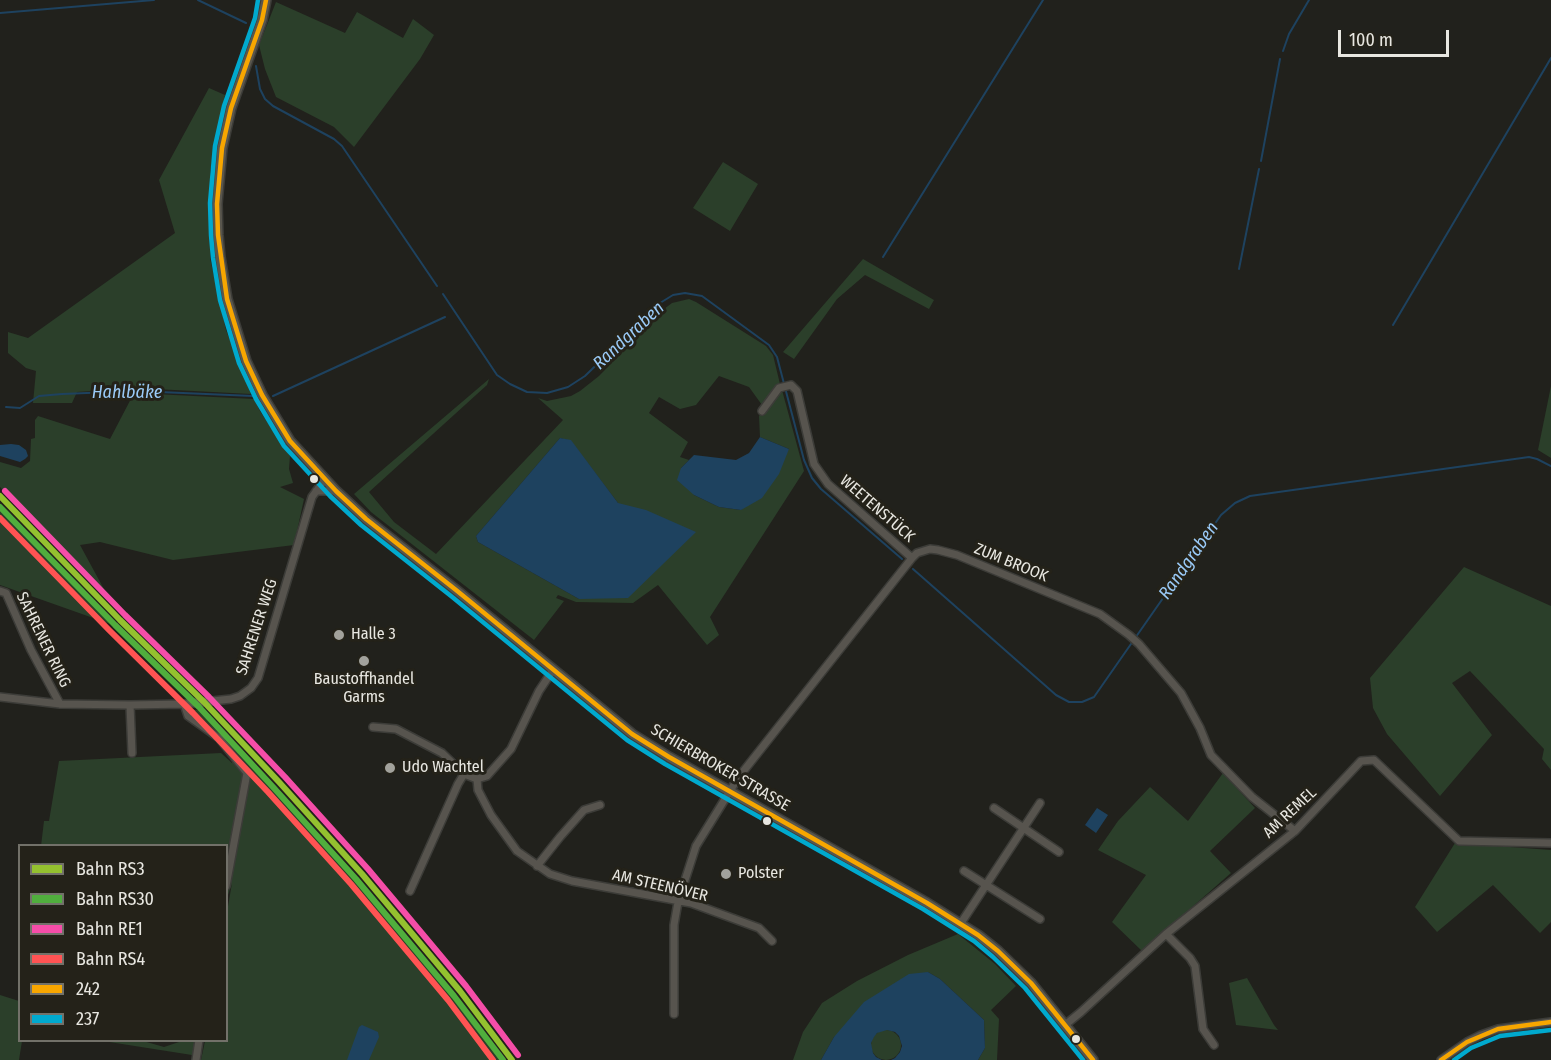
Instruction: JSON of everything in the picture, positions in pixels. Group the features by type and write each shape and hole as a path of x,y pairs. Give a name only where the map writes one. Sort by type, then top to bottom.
{"main road":[{"name":"SCHIERBROKER STRASSE","path":"266,0 262,20 231,108 222,148 217,204 220,257 230,312 246,361 262,395 290,441 325,480 366,519 632,734 961,923 998,951 1031,983 1093,1060"}],"street":[{"name":"WEETENSTÜCK","path":"762,411 779,388 791,385 797,391 814,464 828,484 912,558"},
{"name":"SAHRENER WEG","path":"0,697 60,704 130,705 184,704 240,696 251,688 258,678 312,497 325,480"},
{"path":"316,491 336,491"},
{"name":"ZUM BROOK","path":"912,558 917,553 930,549 957,555 1100,614 1129,634 1181,693 1200,728 1211,755 1252,796 1295,831"},
{"path":"674,1014 674,925 678,902 696,846 738,778 912,558"},
{"name":"SAHRENER RING","path":"0,591 6,593 60,704"},
{"path":"374,727 396,729 442,753 464,774 477,778 487,776 511,749 539,691 553,670"},
{"path":"184,704 188,716 219,738 247,773 228,875"},
{"path":"130,705 132,753"},
{"name":"AM REMEL","path":"1065,1025 1166,934 1295,831 1361,761 1374,760 1459,841 1551,843"},
{"path":"410,891 464,774"},
{"name":"AM STEENÖVER","path":"477,778 478,790 491,815 517,851 550,874 572,881 692,903 759,928 772,941"},
{"path":"961,923 1041,803"},
{"path":"537,866 584,810 600,805"},
{"path":"994,808 1059,852"},
{"path":"964,871 1040,919"},
{"path":"1166,934 1195,966 1203,1029 1215,1046"},
{"path":"1442,1060 1467,1042 1498,1029 1551,1022"},
{"path":"196,1060 199,1042"}],"green space":[{"path":"276,2 345,33 357,12 403,38 413,19 434,35 420,59 354,147 334,127 276,97 259,45"},
{"path":"209,88 225,95 210,172 210,258 226,330 251,394 136,388 77,392 72,403 33,403 36,371 26,368 8,353 8,332 28,338 175,233 159,180"},
{"path":"723,162 758,184 730,231 693,208"},
{"path":"863,259 934,300 929,309 865,275 837,299 794,359 783,352"},
{"path":"689,299 696,302 766,346 773,355 780,384 762,405 749,387 719,376 696,405 680,409 659,397 649,413 688,442 680,457 689,460 681,468 694,495 719,507 741,510 789,449 760,437 759,416 782,390 804,471 710,617 719,635 707,645 658,585 633,603 576,602 558,595 556,598 564,601 534,640 371,512 354,494 489,379 487,385 369,492 394,522 436,554 563,420 538,398 547,401 571,396 580,391 599,376 672,303","holes":["560,438 571,441 618,503 579,599 478,542 476,536"]},
{"path":"1551,386 1551,458 1538,450"},
{"path":"134,393 254,399 290,456 289,469 293,483 280,487 304,499 294,545 173,560 100,542 80,545 105,591 180,673 0,487 0,462 21,468 30,461 31,439 35,438 35,420 38,416 110,439"},
{"path":"0,508 113,625 0,585"},
{"path":"1464,567 1551,606 1551,770 1542,759 1544,749 1470,671 1452,683 1492,735 1440,796 1387,734 1373,708 1370,678"},
{"path":"193,710 199,710 279,793 404,937 501,1060 201,1060 205,1042 228,1042 228,906 232,883 228,895 228,844 41,844 44,821 49,821 59,761 221,753 232,763 236,753"},
{"path":"1223,773 1255,808 1210,851 1231,873 1142,951 1112,922 1146,875 1098,850 1118,821 1150,787 1188,821"},
{"path":"1455,843 1551,850 1551,922 1540,933 1493,885 1437,932 1415,907"},
{"path":"958,934 995,964 1016,986 991,1010 999,1019 997,1060 978,1060 985,1048 984,1020 940,979 928,972 834,1037 821,1060 793,1060 803,1032 822,1003 857,981 908,955"},
{"path":"1247,978 1278,1030 1236,1025 1229,983"},
{"path":"0,995 18,1001 18,1042 22,1042 19,1060 0,1060"},
{"path":"886,1030 897,1034 901,1045 897,1056 886,1060 875,1056 871,1045 875,1034"},
{"path":"109,1042 146,1042 164,1047 179,1042 197,1042 192,1055"}],"water":[{"path":"760,437 789,449 779,474 762,498 741,510 719,507 694,495 677,480 681,468 694,455 736,460 749,453"},
{"path":"560,438 571,440 618,503 646,510 696,532 628,598 579,599 478,542 476,536"},
{"path":"0,445 19,445 26,450 28,456 20,462 0,456"},
{"path":"1097,808 1108,815 1096,833 1085,825"},
{"path":"928,972 940,979 984,1020 985,1048 978,1060 891,1060 900,1052 902,1046 899,1036 887,1030 877,1033 871,1043 873,1053 882,1060 821,1060 834,1037 864,1002 909,974"},
{"path":"362,1025 378,1032 379,1037 369,1060 347,1060 359,1027"}],"waterway":[{"name":"Randgraben","path":"0,13 154,0"},
{"name":"Randgraben","path":"198,0 246,23"},
{"path":"883,257 1043,0"},
{"path":"1283,51 1289,34 1309,0"},
{"path":"1393,325 1551,58"},
{"path":"1261,161 1280,59"},
{"name":"Randgraben","path":"256,66 260,89 265,99 273,106 334,139 342,146 437,286"},
{"path":"1239,269 1259,169"},
{"name":"Randgraben","path":"443,294 497,375 527,392 547,393 568,387 585,376 660,303 673,295 685,293 702,296 769,345 777,357 804,460 812,478 821,489 902,559"},
{"name":"Hahlbäke","path":"273,396 445,317"},
{"name":"Hahlbäke","path":"6,407 20,408 39,396 62,394 136,391 253,396"},
{"name":"Randgraben","path":"913,569 1056,695 1069,702 1082,702 1094,697 1221,515 1235,503 1250,496 1529,457 1551,466"}],"rail line":[{"name":"RE1","path":"5,491 285,777 415,925 466,986 518,1055"},
{"name":"RS3","path":"0,496 120,620 204,702 279,782 409,930 460,991 512,1060"},
{"name":"RS30","path":"0,507 199,707 273,787 356,879 454,996 503,1060"},
{"name":"RS4","path":"0,518 268,792 351,884 448,1000 493,1060"}],"transit line":[{"name":"237","path":"258,0 255,18 224,106 215,146 210,203 211,235 220,300 239,363 256,399 284,446 330,496 361,525 627,740 665,764 923,909 974,941 1025,988 1083,1060"},
{"name":"242","path":"266,0 262,20 231,108 222,148 217,204 218,235 227,299 246,361 262,395 290,441 336,491 366,519 632,734 927,903 978,935 1031,983 1093,1060"},
{"name":"242","path":"1441,1060 1467,1042 1498,1029 1551,1022"},
{"name":"237","path":"1454,1060 1471,1048 1500,1036 1551,1030"}],"place":[{"name":"Halle 3","path":"339,635"},
{"name":"Baustoffhandel Garms","path":"364,661"},
{"name":"Udo Wachtel","path":"390,768"},
{"name":"Polster","path":"726,874"}]}
